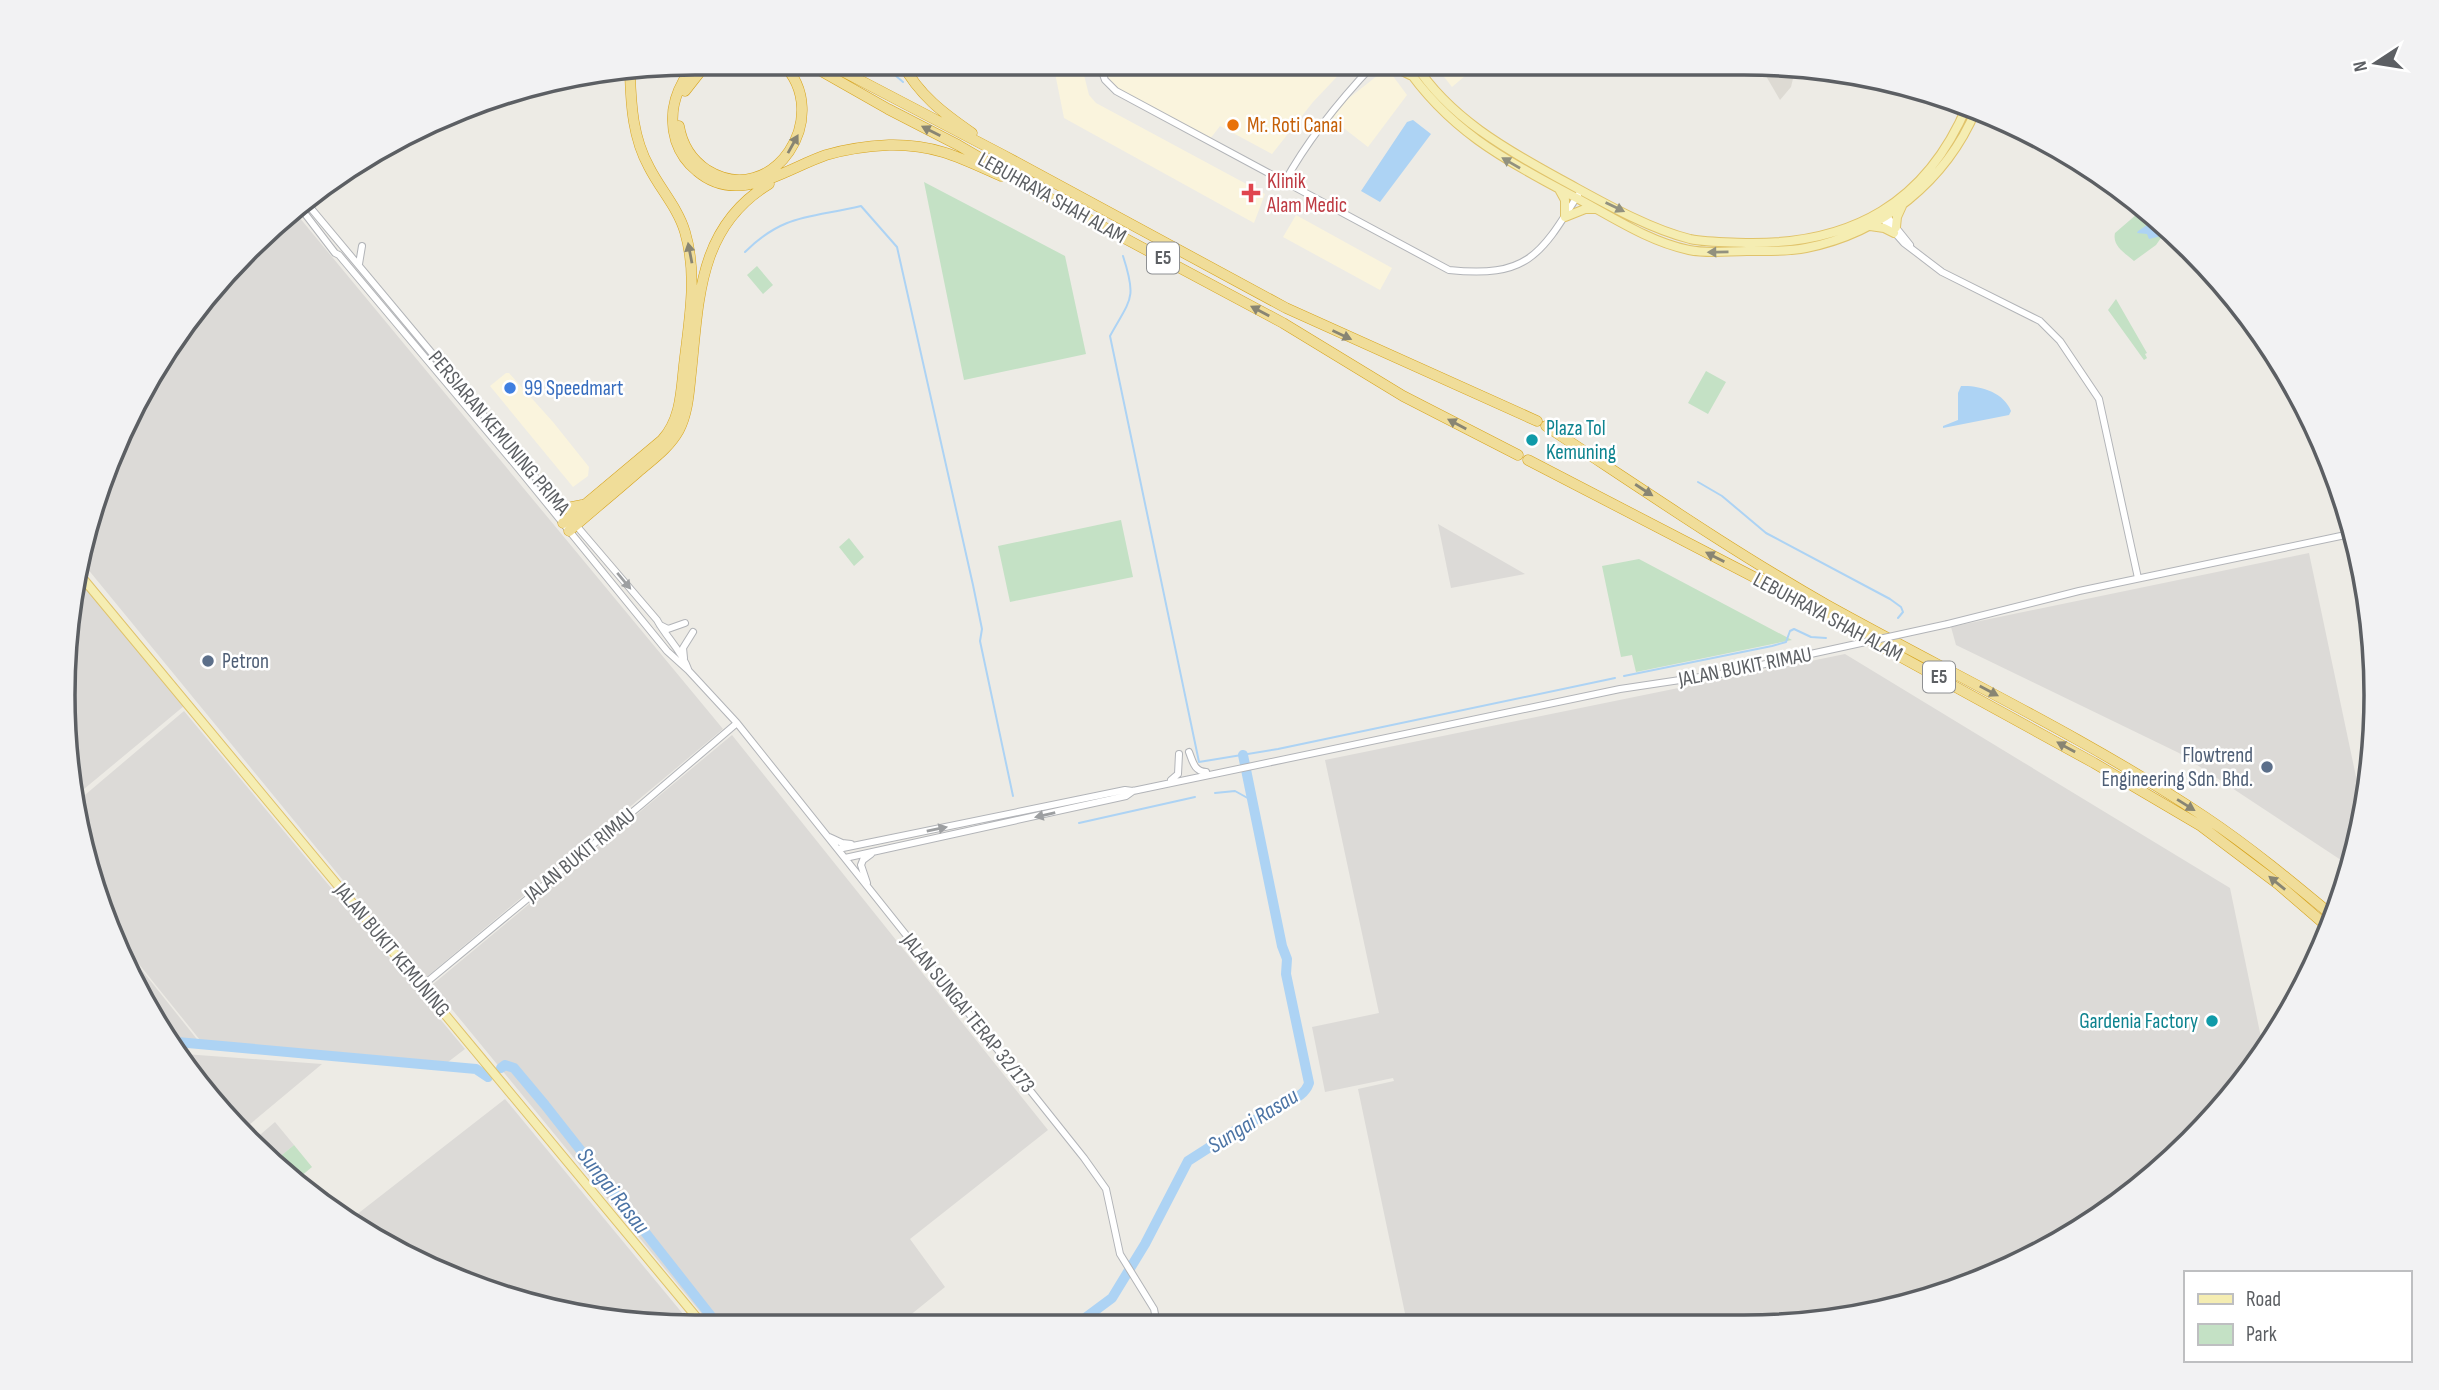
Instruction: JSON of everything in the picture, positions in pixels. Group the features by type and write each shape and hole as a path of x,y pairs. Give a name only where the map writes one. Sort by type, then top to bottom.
{"highway":[{"path":"690,75 678,90 672,116 677,144 687,162 710,180 735,187 754,184 830,154 878,146 906,146 961,157 1040,193"},
{"path":"693,75 681,100 678,118 682,137 692,157 703,167 723,177 743,180 762,174 778,164 790,152 799,133 803,113 792,75"},
{"name":"LEBUHRAYA SHAH ALAM","path":"828,75 1040,193 1283,323 1403,396 1779,590 2094,763 2201,826 2278,884 2321,921"},
{"name":"LEBUHRAYA SHAH ALAM","path":"850,75 1286,308 1541,423 1782,579 2034,716 2206,817 2274,867 2325,910"},
{"path":"908,75 936,108 1003,155"},
{"path":"569,524 588,503 667,435 674,424 680,402 693,284 690,251 683,226 650,170 640,147 633,118 630,79"},
{"path":"569,524 660,454 680,429 688,400 701,283 709,253 740,206 759,190 793,169"},
{"path":"562,509 588,503"}],"main road":[{"path":"1421,75 1444,114 1471,137 1500,156 1559,189 1579,194 1663,230 1702,240 1759,243 1801,241 1851,227 1902,206 1922,190 1948,151 1963,115"},
{"path":"1423,75 1478,130 1579,194 1597,209 1653,238 1700,252 1803,248 1839,240 1867,226 1915,186 1963,136 1972,119"},
{"path":"1559,189 1565,200 1565,217 1585,209 1597,209"},
{"path":"1867,226 1895,230 1902,206"},
{"name":"JALAN BUKIT KEMUNING","path":"86,582 695,1315"}],"street":[{"path":"1103,75 1116,92 1449,270 1469,273 1494,271 1531,259 1565,217 1579,194"},
{"path":"1284,183 1332,110 1366,75"},
{"name":"PERSIARAN KEMUNING PRIMA","path":"311,209 562,509 569,524 667,651 737,723"},
{"name":"PERSIARAN KEMUNING PRIMA","path":"305,213 569,524 657,620 667,638 684,658 688,670"},
{"path":"1882,214 1910,246 1942,272 2040,321 2067,351 2099,399 2138,578"},
{"path":"362,246 358,262 363,270"},
{"name":"JALAN BUKIT RIMAU","path":"838,849 1125,790 1133,791 1620,689 1720,674 1948,624 2079,591 2343,535"},
{"path":"657,620 662,628 668,629 685,624"},
{"path":"684,658 683,648 693,632"},
{"name":"JALAN BUKIT RIMAU","path":"422,986 737,723"},
{"name":"JALAN SUNGAI TERAP 32/173","path":"737,723 1107,1189 1119,1254 1155,1315"},
{"path":"1189,752 1198,771 1214,773"},
{"path":"1153,786 1178,774 1179,754"},
{"name":"JALAN BUKIT RIMAU","path":"845,858 1126,796 1133,791"},
{"path":"827,836 846,844 871,842"},
{"path":"871,891 861,865 874,851"}],"shaded area":[{"path":"1055,75 1084,75 1089,95 1096,103 1265,194 1254,223 1064,118"},
{"path":"1107,75 1339,75 1313,102 1272,154 1220,126 1210,139 1119,89"},
{"path":"1378,75 1392,75 1407,95 1368,147 1332,119 1344,102"},
{"path":"1443,75 1466,75 1452,87"},
{"path":"1766,76 1793,78 1791,87 1780,100"},
{"path":"1296,215 1392,268 1380,290 1283,237"},
{"path":"300,218 723,729 424,979 88,569 96,535 122,458 158,385 203,318 229,286"},
{"path":"509,373 553,422 589,467 588,476 573,487 490,386"},
{"path":"1438,524 1525,574 1451,588"},
{"path":"2309,553 2357,782 2341,860 2179,753 1956,645 1951,627"},
{"path":"85,587 184,706 83,790 75,695"},
{"path":"1845,654 2230,888 2261,1036 2210,1104 2153,1161 2121,1187 2054,1232 1981,1268 1943,1282 1865,1303 1785,1313 1405,1315 1358,1089 1394,1081 1393,1078 1325,1092 1312,1027 1379,1013 1325,760"},
{"path":"184,711 465,1049 448,1062 200,1040 134,958 108,894 96,855 84,796"},
{"path":"732,735 1048,1130 910,1239 945,1287 910,1315 703,1315 432,985"},
{"path":"136,963 200,1043 182,1041 158,1005"},
{"path":"191,1054 322,1064 249,1125 229,1104"},
{"path":"505,1099 683,1314 574,1303 496,1282 421,1251 357,1214"},
{"path":"275,1122 294,1145 281,1156 259,1135"}],"green space":[{"path":"924,182 1065,256 1086,354 964,380"},
{"path":"2136,215 2162,237 2156,245 2134,261 2117,245 2115,233"},
{"path":"757,266 773,285 763,294 747,275"},
{"path":"2116,299 2147,353 2144,360 2108,310"},
{"path":"1706,371 1726,382 1708,414 1688,403"},
{"path":"1121,520 1133,577 1010,602 998,546"},
{"path":"849,538 864,557 854,566 839,547"},
{"path":"1639,559 1792,640 1636,672 1632,655 1621,657 1602,566"},
{"path":"294,1145 312,1167 303,1175 281,1156"}],"water":[{"path":"1413,120 1431,134 1380,202 1361,191 1407,122"},
{"path":"2148,225 2160,236 2149,239 2147,234 2137,233"},
{"path":"1961,386 1983,388 1997,394 2008,404 2011,411 2009,415 1943,428 1958,420 1958,393"}],"waterway":[{"path":"895,75 903,82"},
{"path":"745,252 759,239 786,223 861,206 897,247 973,585 982,629 980,641 1013,796"},
{"path":"1123,256 1130,281 1130,298 1110,336 1199,762 1278,749 1615,678"},
{"path":"1698,482 1722,496 1766,533 1890,599 1901,607 1903,612 1898,618"},
{"path":"1624,676 1772,646 1786,642 1790,631 1794,629 1811,637 1826,638"},
{"name":"Sungai Rasau","path":"1089,1315 1112,1298 1145,1244 1188,1161 1238,1129 1297,1097 1309,1083 1286,974 1287,959 1282,946 1243,755"},
{"path":"1215,793 1235,791 1253,801"},
{"path":"1079,823 1195,797"},
{"name":"Sungai Rasau","path":"182,1042 476,1069 488,1077"},
{"name":"Sungai Rasau","path":"501,1068 505,1065 514,1068 710,1315"}],"place":[{"name":"Mr. Roti Canai","path":"1233,125"},
{"name":"Klinik Alam Medic","path":"1251,193"},
{"name":"99 Speedmart","path":"510,388"},
{"name":"Plaza Tol Kemuning","path":"1532,440"},
{"name":"Petron","path":"208,661"},
{"name":"Flowtrend Engineering Sdn. Bhd.","path":"2267,767"},
{"name":"Gardenia Factory","path":"2212,1021"}]}
